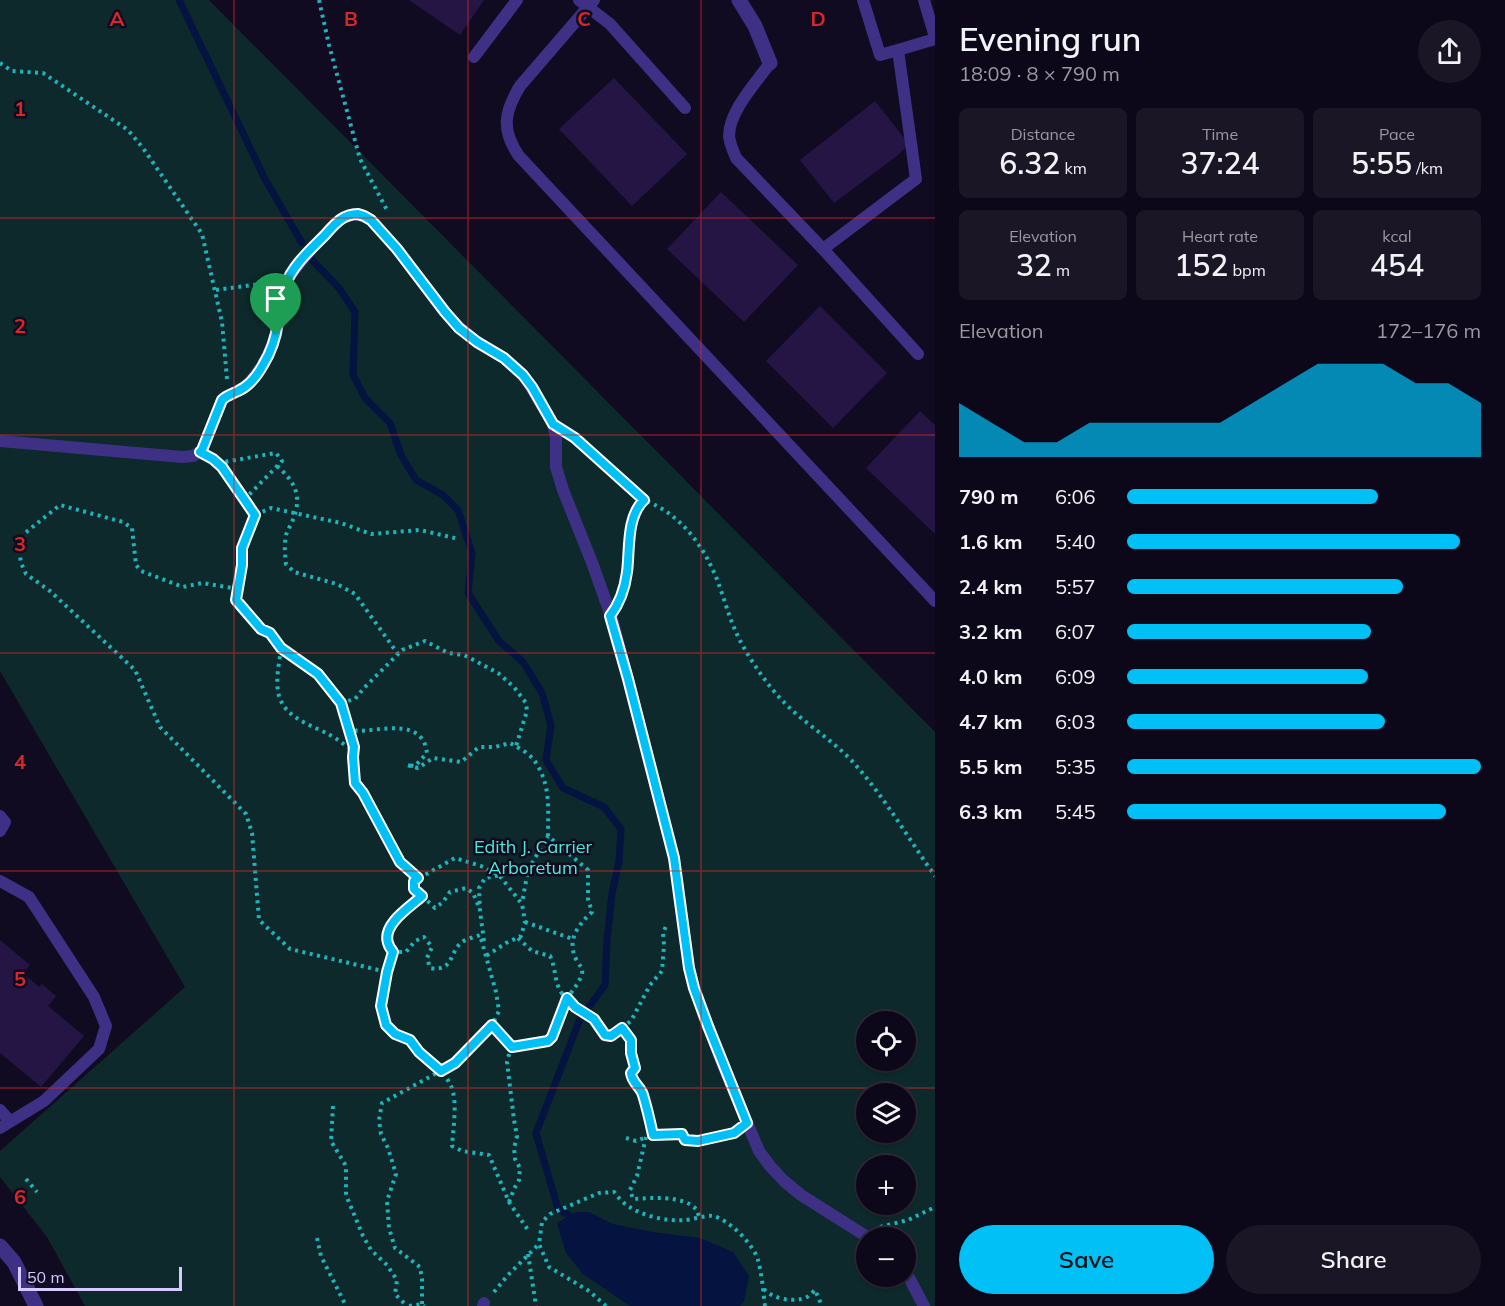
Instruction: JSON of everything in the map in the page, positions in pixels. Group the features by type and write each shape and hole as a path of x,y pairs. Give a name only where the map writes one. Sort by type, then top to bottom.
{"street":[{"path":"739,0 754,26 770,63"},
{"path":"0,1246 14,1262 36,1306"}],"lane":[{"path":"474,57 517,0"},
{"path":"863,0 880,55 935,38 924,0"},
{"path":"685,108 610,24 587,2 511,100 507,114 507,130 511,145 519,156 935,601"},
{"path":"823,249 916,178 898,50"},
{"path":"770,63 739,106 732,120 729,134 736,158 823,249 918,354"},
{"path":"0,441 182,457 194,456 202,450 219,405 225,397 249,384 267,358 276,335 281,300 287,281 304,257 341,219 353,214 368,218 397,249 459,328 504,358 523,375 553,424 556,435 556,467 610,616 671,845 694,988 724,1069 759,1151 770,1166 801,1195 856,1229"},
{"path":"0,816 4,822 0,831"},
{"path":"0,881 29,897 94,998 106,1026 99,1049 44,1101 5,1125 0,1110"},
{"path":"915,1287 924,1306"}],"path":[{"path":"320,0 329,45 360,159 395,221"},
{"path":"0,63 12,71 43,73 128,130 143,147 202,234 222,322 229,395"},
{"path":"216,290 287,281"},
{"path":"553,424 575,438 644,500 670,514 694,538 708,560 737,635 755,665 774,691 792,710 840,749 860,770 935,876"},
{"path":"200,452 218,463 255,515"},
{"path":"218,463 276,453 282,461 244,500"},
{"path":"277,466 289,477 297,495 295,513 287,532 284,549 286,564 294,573 337,584 355,594 398,654"},
{"path":"610,616 621,596 627,572 633,522 637,509 644,500"},
{"path":"238,589 202,583 183,587 141,571 136,565 132,528 123,522 60,505 25,533 19,549 21,563 26,574 50,591 135,670 160,727 246,814 252,833 259,920 290,949 387,972"},
{"path":"418,878 400,862 363,793 355,783 354,747 341,703 318,674 281,648 270,633 261,629 236,600 242,565 242,548 255,515 271,508 341,523 371,534 420,530 459,539"},
{"path":"341,703 355,699 402,650 425,641 448,653 464,655 498,674 514,687 526,704 527,711 516,746"},
{"path":"281,648 279,697 285,708 294,717 330,735 354,752"},
{"path":"348,724 357,731 409,729 423,739 427,753 433,758 461,762 479,747 495,747 510,743 536,762 548,790 548,836 528,870 522,904 525,922 521,936 486,956"},
{"path":"427,753 415,766 407,765 418,768 433,758"},
{"path":"512,1047 548,1041 552,1037 567,998 581,975 582,969 576,958 573,943 574,932 592,912 588,899 588,870 548,836"},
{"path":"480,911 473,893 465,888 450,892 435,908 414,889 414,881 455,858 481,866 499,875 522,904"},
{"path":"486,956 479,888 485,878 528,870"},
{"path":"422,896 398,916 388,931 387,942 393,952 381,1006 386,1025 395,1034 410,1040 419,1052 441,1071 452,1086 454,1095 452,1146 462,1151 489,1155 509,1202 528,1230"},
{"path":"518,938 532,951 550,956 561,993 575,1007 594,1019 605,1035 611,1036 631,1021 650,985 662,971 663,933 679,901"},
{"path":"525,922 573,939"},
{"path":"333,1106 331,1141 346,1166 346,1195 363,1236 371,1250 387,1264 397,1280 395,1294 408,1306 423,1305 420,1267 395,1248 389,1228 387,1201 396,1174 378,1120 382,1103 455,1063 492,1025 499,1011 480,935 461,943 448,964 439,970 430,968 427,958 432,947 424,937 415,941 406,952 393,952"},
{"path":"492,1025 512,1047"},
{"path":"622,1028 631,1040 631,1053 635,1068 631,1073 632,1079 643,1094 644,1103 649,1110 653,1135"},
{"path":"509,1202 519,1180 520,1168 515,1159 514,1148 517,1136 507,1062 512,1047"},
{"path":"626,1138 636,1141 653,1135 682,1134 685,1140 698,1141 734,1133 747,1123"},
{"path":"646,1137 637,1176 630,1190 633,1199 662,1198 682,1201 696,1209 700,1219"},
{"path":"26,1179 37,1192"},
{"path":"606,1306 589,1291 549,1267 539,1244 542,1222 550,1214 599,1193 614,1192 633,1210 647,1215 681,1221 700,1219 710,1215 719,1218 749,1242 758,1260 765,1306"},
{"path":"888,1227 935,1207"},
{"path":"317,1238 321,1256 346,1306"},
{"path":"508,1275 539,1244"},
{"path":"528,1254 536,1306"},
{"path":"762,1286 767,1292 789,1300 808,1297 815,1290 822,1306"}],"green space":[{"name":"Edith J. Carrier Arboretum","path":"0,0 209,0 935,732 935,1306 85,1306 47,1237 0,1177 0,1151 185,987 0,671"}],"shaded area":[{"path":"577,1212 589,1212 613,1224 700,1238 733,1252 749,1276 744,1301 740,1306 630,1306 583,1274 566,1253 557,1223"}],"building":[{"path":"409,0 484,0 460,35"},
{"path":"614,78 687,154 632,206 559,129"},
{"path":"875,101 909,144 898,155 834,203 800,160"},
{"path":"721,192 798,265 744,322 667,249"},
{"path":"820,306 887,373 833,428 766,361"},
{"path":"920,411 935,425 935,534 866,468"},
{"path":"0,940 30,965 23,973 39,987 42,984 56,996 48,1006 84,1036 41,1087 0,1053"}],"waterway":[{"path":"179,0 265,179 302,243"},
{"path":"312,260 339,288 355,312 353,375 365,398 390,423 401,455 416,480 443,495 458,510 472,553 468,593 499,641 523,662 542,693 551,725 546,760 563,788 604,807 621,829 619,862 612,893 607,941 605,985 580,1019 536,1133 558,1209 578,1221"}],"route":[{"path":"349,215 364,216 371,220 397,249 459,328 504,358 523,375 553,424 575,438 644,500 637,509 630,532 627,572 621,596 610,616 674,858 689,968 694,988 747,1123 734,1133 698,1141 685,1140 682,1134 653,1135 649,1110 644,1103 643,1094 632,1079 631,1073 635,1068 631,1053 631,1040 622,1028 611,1036 605,1035 594,1019 575,1007 567,998 552,1037 548,1041 512,1047 492,1025 455,1063 441,1071 419,1052 410,1040 395,1034 386,1025 381,1006 393,952 387,942 388,931 398,916 422,896 414,889 414,881 418,878 400,862 363,793 355,783 354,747 341,703 318,674 281,648 270,633 261,629 236,600 242,565 242,548 255,515 222,467 200,452 222,400 244,388 254,378 263,365 276,335 281,300 291,274 314,246 341,219 349,215"}]}
